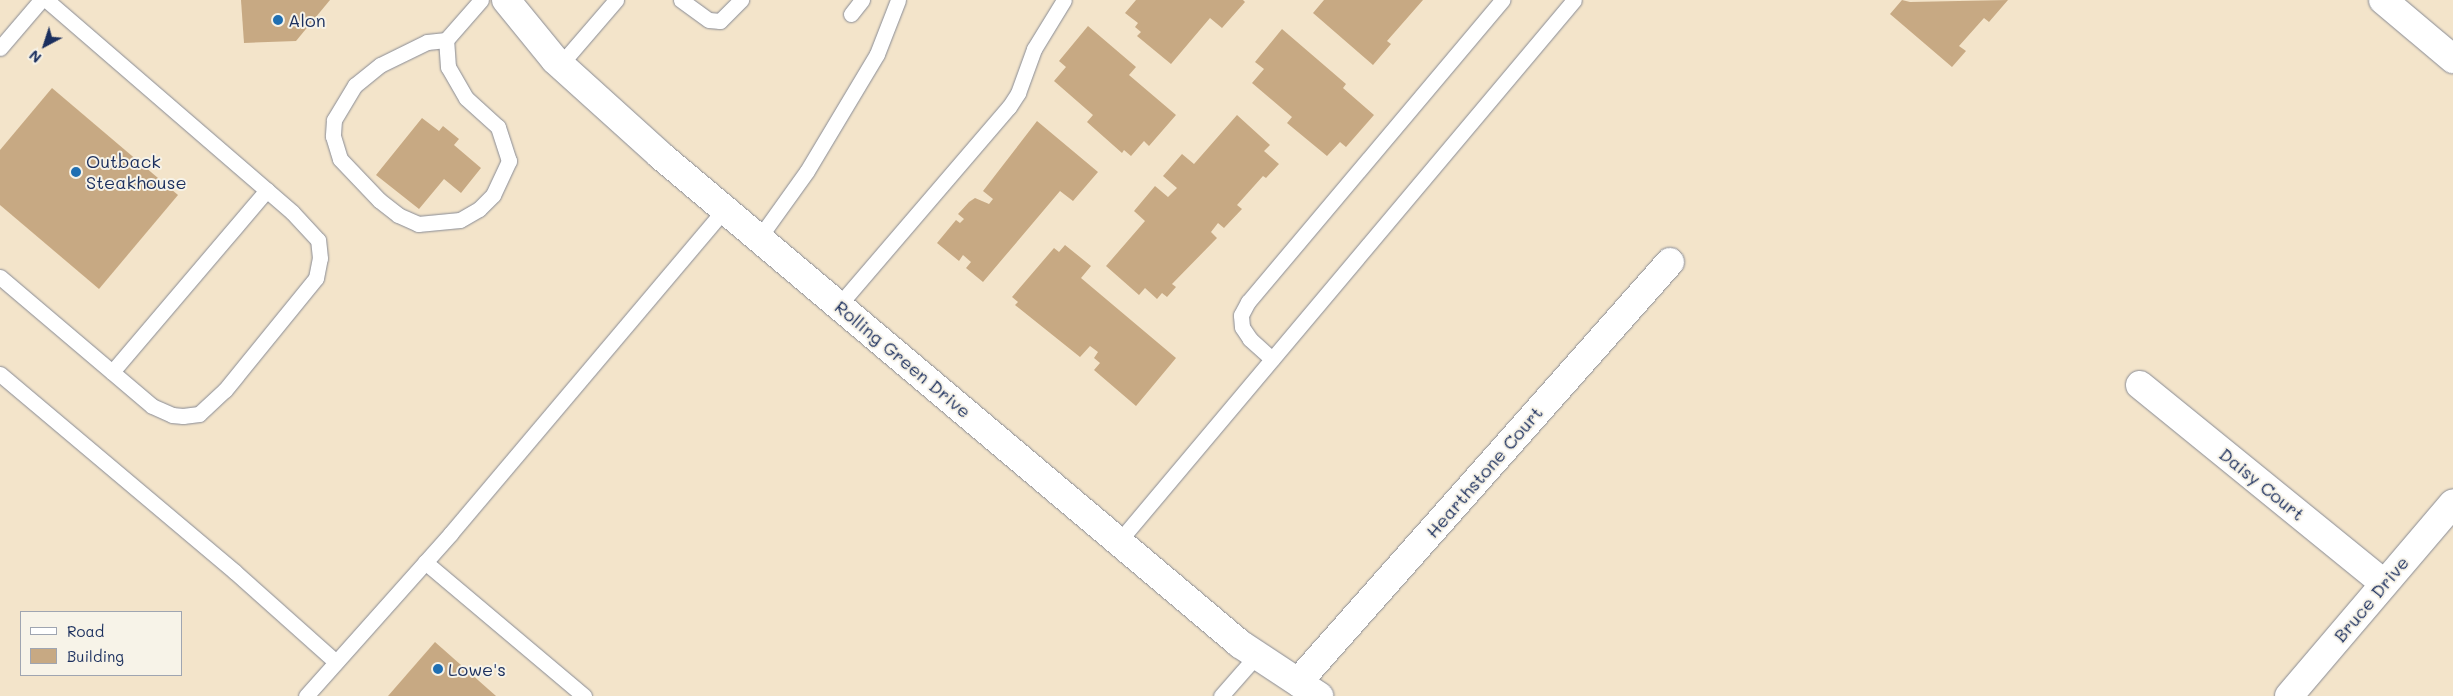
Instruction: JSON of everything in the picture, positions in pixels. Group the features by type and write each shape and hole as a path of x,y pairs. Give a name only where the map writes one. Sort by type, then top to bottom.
{"street":[{"name":"Rolling Green Drive","path":"506,0 560,65 724,210 1257,655 1308,689"},
{"path":"2383,0 2453,59"},
{"name":"Hearthstone Court","path":"1308,689 1670,262"},
{"name":"Daisy Court","path":"2140,385 2384,583"},
{"name":"Bruce Drive","path":"2289,696 2453,503"}],"lane":[{"path":"0,48 41,0"},
{"path":"0,277 152,406 172,415 199,414 225,390 316,278 320,258 318,240 267,190 46,0"},
{"path":"446,40 448,68 454,83 498,127 509,161 493,195 479,209 460,220 418,224 398,215 380,200 340,158 332,136 334,120 355,85 380,64 428,42 446,40 481,0"},
{"path":"560,65 616,0"},
{"path":"681,0 710,20 720,21 742,0"},
{"path":"851,14 862,0"},
{"path":"759,238 807,171 877,54 898,0"},
{"path":"839,305 1009,107 1018,93 1034,49 1064,0"},
{"path":"1272,359 1250,339 1242,326 1241,315 1248,302 1502,0"},
{"path":"1120,540 1574,0"},
{"path":"112,372 267,190"},
{"path":"306,696 425,562 724,210"},
{"path":"0,374 235,572 336,662"},
{"path":"425,562 584,696"},
{"path":"1221,696 1257,655"}],"building":[{"name":"Alon","path":"241,0 330,0 296,41 244,43"},
{"path":"1136,0 1243,0 1245,2 1222,28 1210,18 1171,64 1137,36 1141,32 1135,27 1138,23 1125,13"},
{"path":"1324,0 1423,0 1387,41 1391,44 1373,65 1313,13"},
{"path":"1902,0 1910,2 2008,0 1989,22 1984,18 1959,46 1966,51 1952,67 1890,14"},
{"path":"1088,26 1136,67 1129,75 1176,115 1149,146 1144,141 1131,156 1124,150 1122,153 1087,122 1093,115 1054,81 1066,67 1059,61"},
{"path":"1282,29 1346,84 1343,88 1374,115 1346,147 1340,142 1327,156 1287,123 1292,117 1252,83 1264,69 1255,62"},
{"name":"Outback Steakhouse","path":"52,88 178,195 99,289 0,205 0,150"},
{"path":"1237,115 1270,145 1264,151 1279,164 1266,178 1263,176 1237,205 1242,209 1224,228 1218,223 1211,232 1217,238 1172,284 1176,287 1167,297 1162,293 1157,299 1145,288 1139,295 1106,266 1145,221 1134,211 1155,186 1168,197 1177,188 1163,176 1182,154 1194,164"},
{"path":"422,118 439,131 443,126 459,139 454,145 481,168 461,193 444,179 419,209 376,175"},
{"path":"1037,121 1098,172 1073,201 1060,191 983,282 966,268 971,262 963,255 959,261 937,243 956,220 960,223 964,219 958,214 969,202 975,198 989,204 993,199 983,191"},
{"path":"1065,245 1091,266 1081,278 1176,358 1136,406 1094,370 1100,363 1094,358 1098,352 1090,346 1080,357 1015,305 1018,302 1012,297 1054,248 1059,252"},
{"name":"Lowe's","path":"435,642 496,696 388,696"}],"place":[{"name":"Alon","path":"278,20"},
{"name":"Outback Steakhouse","path":"76,172"},
{"name":"Lowe's","path":"438,669"}]}
